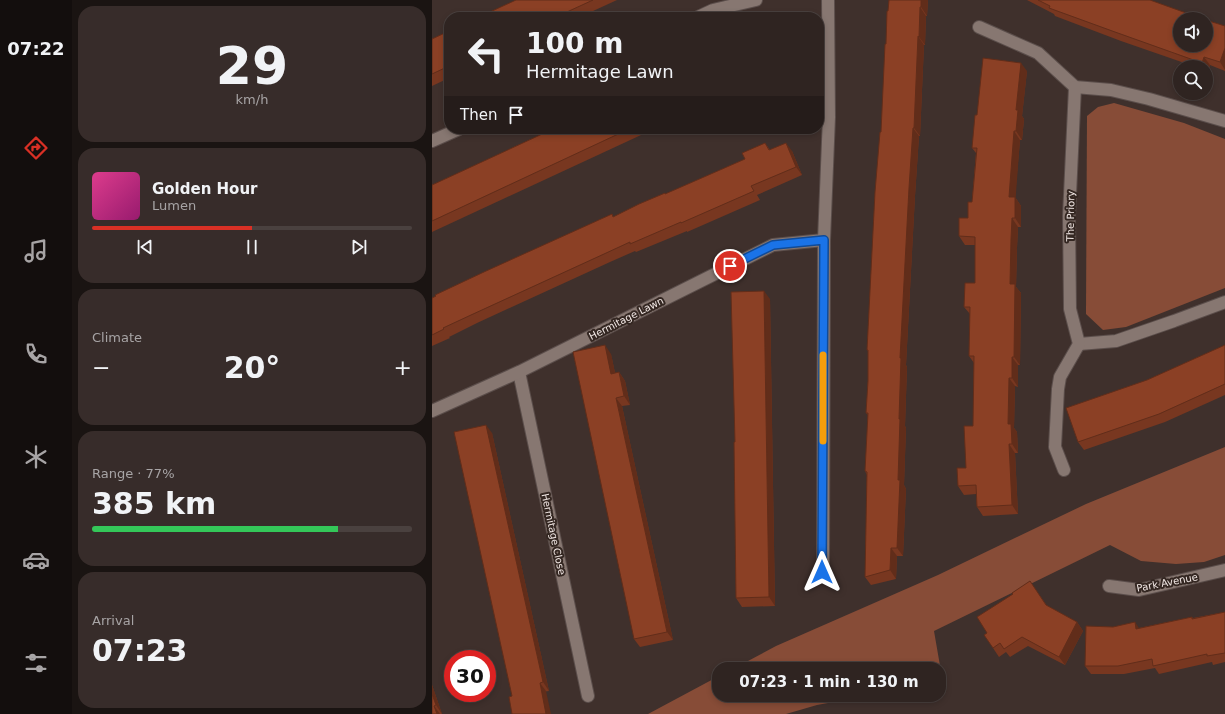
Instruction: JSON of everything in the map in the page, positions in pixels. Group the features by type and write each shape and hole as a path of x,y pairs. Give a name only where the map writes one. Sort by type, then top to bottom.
{"street":[{"path":"709,12 756,0"},
{"path":"822,572 824,240 829,117 828,0"},
{"path":"978,27 1038,52 1075,87 1111,90 1149,98 1225,121"},
{"name":"The Priory","path":"1075,87 1069,216 1070,309 1079,344"},
{"path":"432,142 449,134"},
{"name":"Hermitage Lawn","path":"432,411 519,372 773,245 824,240"},
{"path":"1064,470 1055,447 1058,389 1060,377 1079,344 1116,341 1225,302"},
{"name":"Hermitage Close","path":"519,372 588,696"},
{"name":"Park Avenue","path":"1109,586 1138,590 1225,570"}],"shaded area":[{"path":"1114,103 1184,123 1225,139 1225,288 1126,327 1103,330 1086,314 1087,116 1098,107"},
{"path":"1225,447 1225,555 1204,562 1176,564 1141,561 1110,545 934,631 939,662 746,662 776,646 938,575 1086,504"},
{"path":"712,680 712,702 834,702 786,714 648,714"}],"building":[{"path":"516,0 593,0 567,12 490,12"},
{"path":"889,0 921,0 921,7 919,37 918,36 900,358 898,480 900,480 897,548 891,548 890,570 865,577 867,472 865,471 868,413 866,413 868,381 867,350 875,192 881,132 887,11"},
{"path":"1038,0 1150,0 1183,12 1173,12 1173,52 1213,52 1213,22 1225,26 1225,48 1220,62 1204,57 1203,60 1194,60 1049,8 1050,6"},
{"path":"444,33 444,68 432,74 432,39"},
{"path":"983,58 1021,63 1016,110 1018,110 1016,131 1014,131 1009,197 1015,197 1015,218 1012,218 1010,284 1015,284 1014,357 1012,357 1012,378 1009,378 1008,424 1011,424 1012,444 1009,444 1012,505 977,507 976,485 958,486 957,468 966,468 964,426 973,426 974,356 969,356 970,307 964,307 965,283 975,283 975,237 959,236 959,218 968,218 968,202 972,202 977,148 972,148"},
{"path":"542,134 618,134 432,221 432,185"},
{"path":"765,143 769,150 786,143 796,167 751,186 754,191 630,244 630,242 443,328 444,329 432,335 432,298 436,296 435,295 612,214 613,217 639,204 745,159 742,153"},
{"path":"764,291 769,597 736,598 735,442 731,292"},
{"path":"605,345 611,374 619,372 624,396 616,398 667,632 634,639 573,352"},
{"path":"1225,345 1225,384 1159,414 1078,442 1066,408 1147,380"},
{"path":"486,425 543,682 540,683 546,714 512,714 509,697 512,696 454,432"},
{"path":"1030,581 1046,605 1077,622 1059,657 1022,637 1004,649 1000,643 993,648 984,635 987,633 977,617 1013,594 1012,593"},
{"path":"1225,612 1225,653 1207,656 1207,654 1153,666 1152,659 1118,666 1085,666 1086,626 1113,627 1135,622 1136,629 1192,617 1192,619"},
{"path":"432,694 436,705 434,706 437,714 432,714"}],"slow traffic":[{"path":"823,355 823,441"}],"route":[{"path":"730,266 773,245 824,240 822,572"}]}
